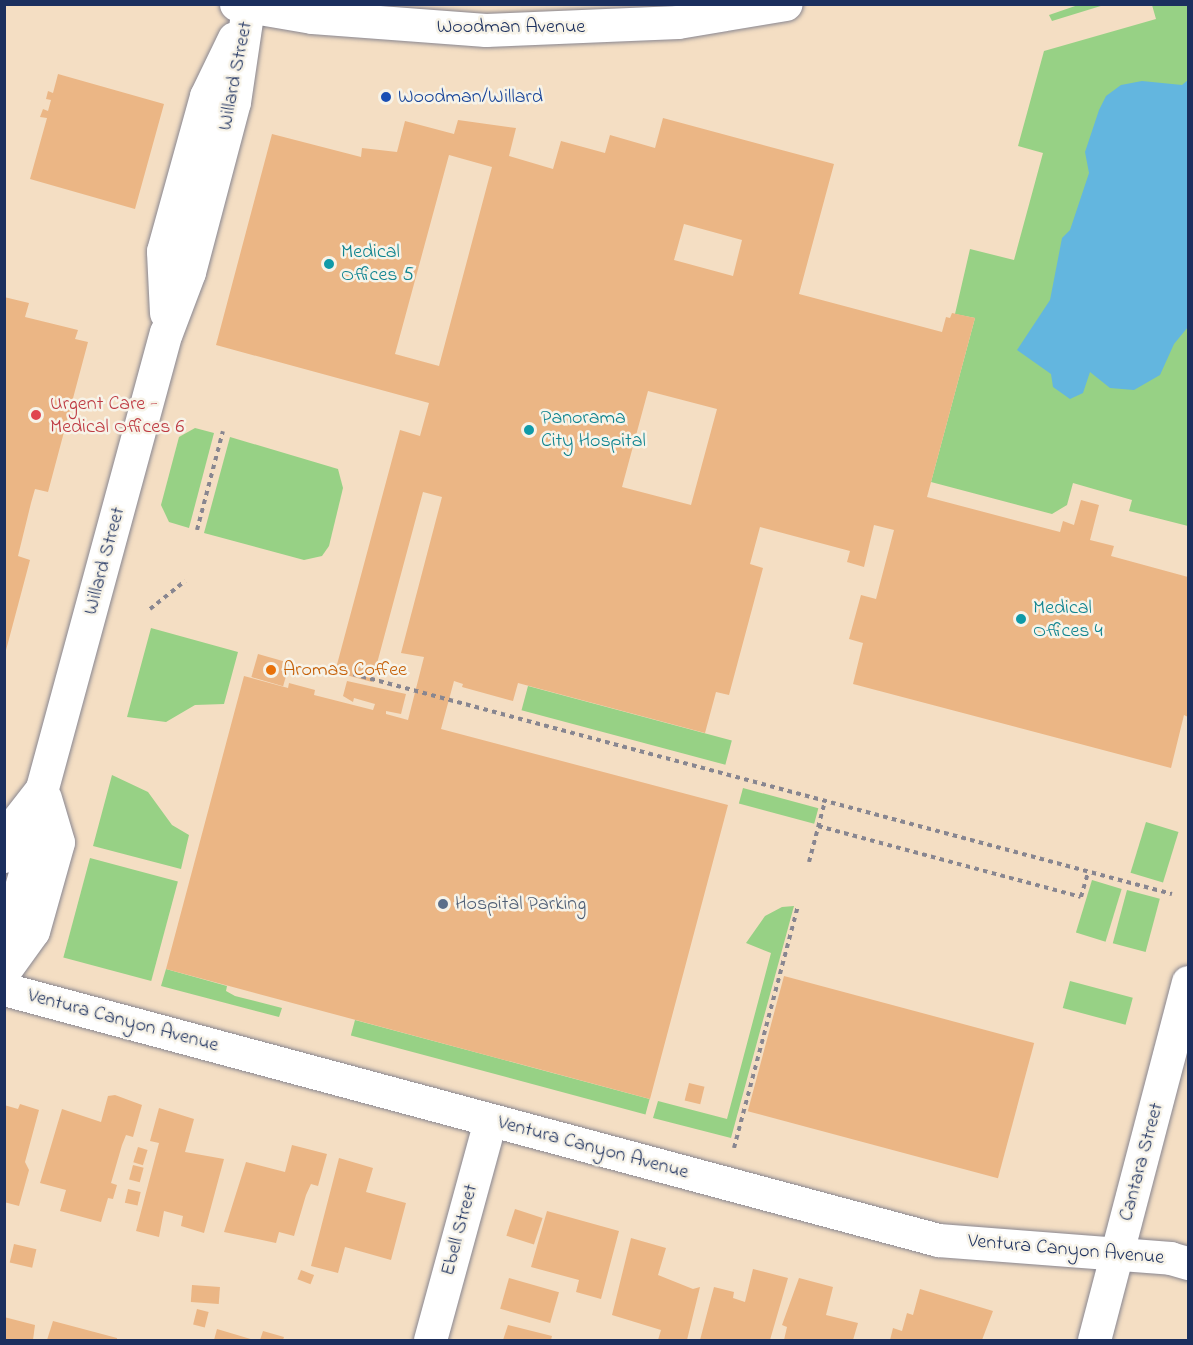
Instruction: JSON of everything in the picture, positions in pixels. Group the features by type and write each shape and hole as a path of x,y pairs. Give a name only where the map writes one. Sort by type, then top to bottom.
{"street":[{"name":"Woodman Avenue","path":"242,6 369,23 486,30 678,22 785,4"},
{"name":"Willard Street","path":"4,947 37,831 42,788 166,333 189,272 231,113 242,6"},
{"name":"Willard Street","path":"4,856 13,826 42,788"},
{"path":"4,971 33,931 58,843 42,788"},
{"name":"Cantara Street","path":"1094,1341 1188,982"},
{"name":"Ventura Canyon Avenue","path":"4,988 938,1239 1117,1256 1170,1258 1188,1263"},
{"name":"Ebell Street","path":"430,1341 490,1120"}],"path":[{"path":"198,530 224,431"},
{"path":"150,609 185,581"},
{"path":"353,674 1172,894"},
{"path":"809,862 825,801"},
{"path":"818,826 1081,897 1088,872"},
{"path":"734,1148 798,906"}],"green space":[{"path":"1081,4 1104,5 1052,21 1049,15"},
{"path":"1152,5 1188,5 1188,526 1129,511 1132,500 1073,483 1067,505 1052,514 931,482 975,318 955,314 970,249 1014,260 1043,153 1018,146 1044,51 1156,19"},
{"path":"195,428 214,433 189,528 169,522 161,505 179,437"},
{"path":"230,437 338,469 343,488 329,546 322,556 304,560 204,533"},
{"path":"151,628 238,652 224,704 195,705 166,722 127,717"},
{"path":"528,686 732,741 725,765 522,710"},
{"path":"112,775 148,792 172,825 189,835 181,869 93,846"},
{"path":"743,788 818,808 814,824 739,803"},
{"path":"1146,822 1179,832 1163,883 1131,873"},
{"path":"90,858 178,882 151,981 63,957"},
{"path":"1092,880 1122,889 1106,942 1076,933"},
{"path":"1127,890 1160,899 1146,952 1113,943"},
{"path":"794,906 731,1138 653,1118 658,1101 727,1119 771,953 746,943 765,916 782,907"},
{"path":"166,969 227,986 226,991 235,996 282,1008 279,1017 161,986"},
{"path":"1070,981 1133,998 1126,1025 1063,1008"},
{"path":"355,1020 650,1099 645,1114 351,1035"}],"water":[{"path":"1188,80 1188,327 1174,344 1160,375 1134,390 1110,388 1090,372 1083,393 1070,399 1053,387 1051,374 1017,350 1050,300 1062,238 1070,230 1089,173 1085,152 1099,110 1106,96 1121,85 1142,81 1182,85"}],"building":[{"path":"58,74 164,104 135,209 30,179 47,118 40,117 43,109 48,111 51,100 46,99 48,91 53,93"},
{"path":"663,118 834,164 799,294 942,332 946,317 950,318 952,313 975,318 927,497 1060,532 1063,521 1074,525 1081,500 1099,505 1090,540 1114,546 1111,556 1188,577 1188,717 1184,715 1171,768 853,684 863,643 849,639 861,595 876,599 894,530 874,525 864,567 847,562 850,551 760,527 750,564 763,568 729,695 716,692 705,733 518,683 513,701 462,687 463,684 454,681 441,729 728,805 650,1099 166,969 244,676 288,688 289,683 315,690 314,695 373,710 375,704 354,698 353,702 343,696 347,681 406,694 401,714 386,711 386,714 408,720 424,657 401,653 442,497 423,492 372,682 335,672 400,430 420,436 429,403 216,345 272,134 361,157 362,148 397,152 405,121 454,134 458,120 516,128 509,156 553,169 561,141 605,153 610,135 655,148","holes":["449,155 492,167 439,366 395,354","684,224 742,240 733,276 674,260","648,391 717,409 691,505 622,487"]},
{"name":"Urgent Care - Medical Offices 6","path":"4,297 29,303 25,317 78,330 75,339 88,342 48,492 35,489 31,503 18,556 30,560 5,654"},
{"name":"Aromas Coffee","path":"258,654 290,663 283,686 251,677"},
{"path":"784,976 1034,1043 998,1178 748,1111"},
{"path":"689,1083 705,1087 700,1104 685,1100"},
{"path":"115,1095 142,1105 133,1137 126,1135 122,1145 111,1183 117,1185 113,1199 108,1198 101,1222 60,1211 66,1190 40,1183 62,1109 101,1122 108,1096"},
{"path":"20,1104 39,1110 25,1162 29,1170 19,1206 4,1202 4,1105 18,1109"},
{"path":"159,1108 194,1119 185,1152 224,1159 204,1233 181,1226 183,1216 164,1211 159,1237 136,1231 159,1143 150,1141"},
{"path":"292,1145 327,1154 318,1186 311,1184 306,1195 294,1236 279,1232 276,1243 224,1232 246,1162 285,1172"},
{"path":"138,1147 148,1150 143,1165 133,1162"},
{"path":"339,1158 373,1168 366,1192 406,1203 391,1260 345,1247 338,1273 311,1266"},
{"path":"133,1165 144,1168 140,1182 129,1179"},
{"path":"128,1189 141,1192 138,1206 125,1203"},
{"path":"515,1209 543,1218 534,1245 506,1236"},
{"path":"547,1211 619,1231 601,1299 576,1292 579,1280 531,1267"},
{"path":"631,1238 666,1248 658,1275 693,1289 700,1287 687,1340 658,1340 661,1330 612,1315"},
{"path":"14,1244 36,1249 32,1268 10,1263"},
{"path":"753,1269 788,1278 770,1340 700,1340 714,1287 734,1292 733,1298 745,1302"},
{"path":"301,1270 314,1275 310,1284 297,1279"},
{"path":"509,1278 559,1292 550,1323 500,1309"},
{"path":"799,1278 833,1287 826,1315 858,1323 853,1340 784,1340 787,1327 782,1325"},
{"path":"192,1285 220,1287 219,1304 191,1302"},
{"path":"920,1289 993,1311 982,1340 890,1340 893,1328 902,1331 907,1313 913,1315"},
{"path":"197,1309 209,1312 205,1327 193,1325"},
{"path":"4,1317 35,1325 33,1340 4,1340"},
{"path":"53,1321 117,1338 117,1340 47,1340"},
{"path":"508,1325 552,1336 551,1340 503,1340"},
{"path":"217,1329 254,1340 214,1340"},
{"path":"263,1331 284,1337 283,1340 260,1340"}],"place":[{"name":"Woodman/Willard","path":"386,97"},
{"name":"Medical Offices 5","path":"329,264"},
{"name":"Urgent Care - Medical Offices 6","path":"36,415"},
{"name":"Panorama City Hospital","path":"529,430"},
{"name":"Medical Offices 4","path":"1021,619"},
{"name":"Aromas Coffee","path":"271,670"},
{"name":"Hospital Parking","path":"443,904"}]}
